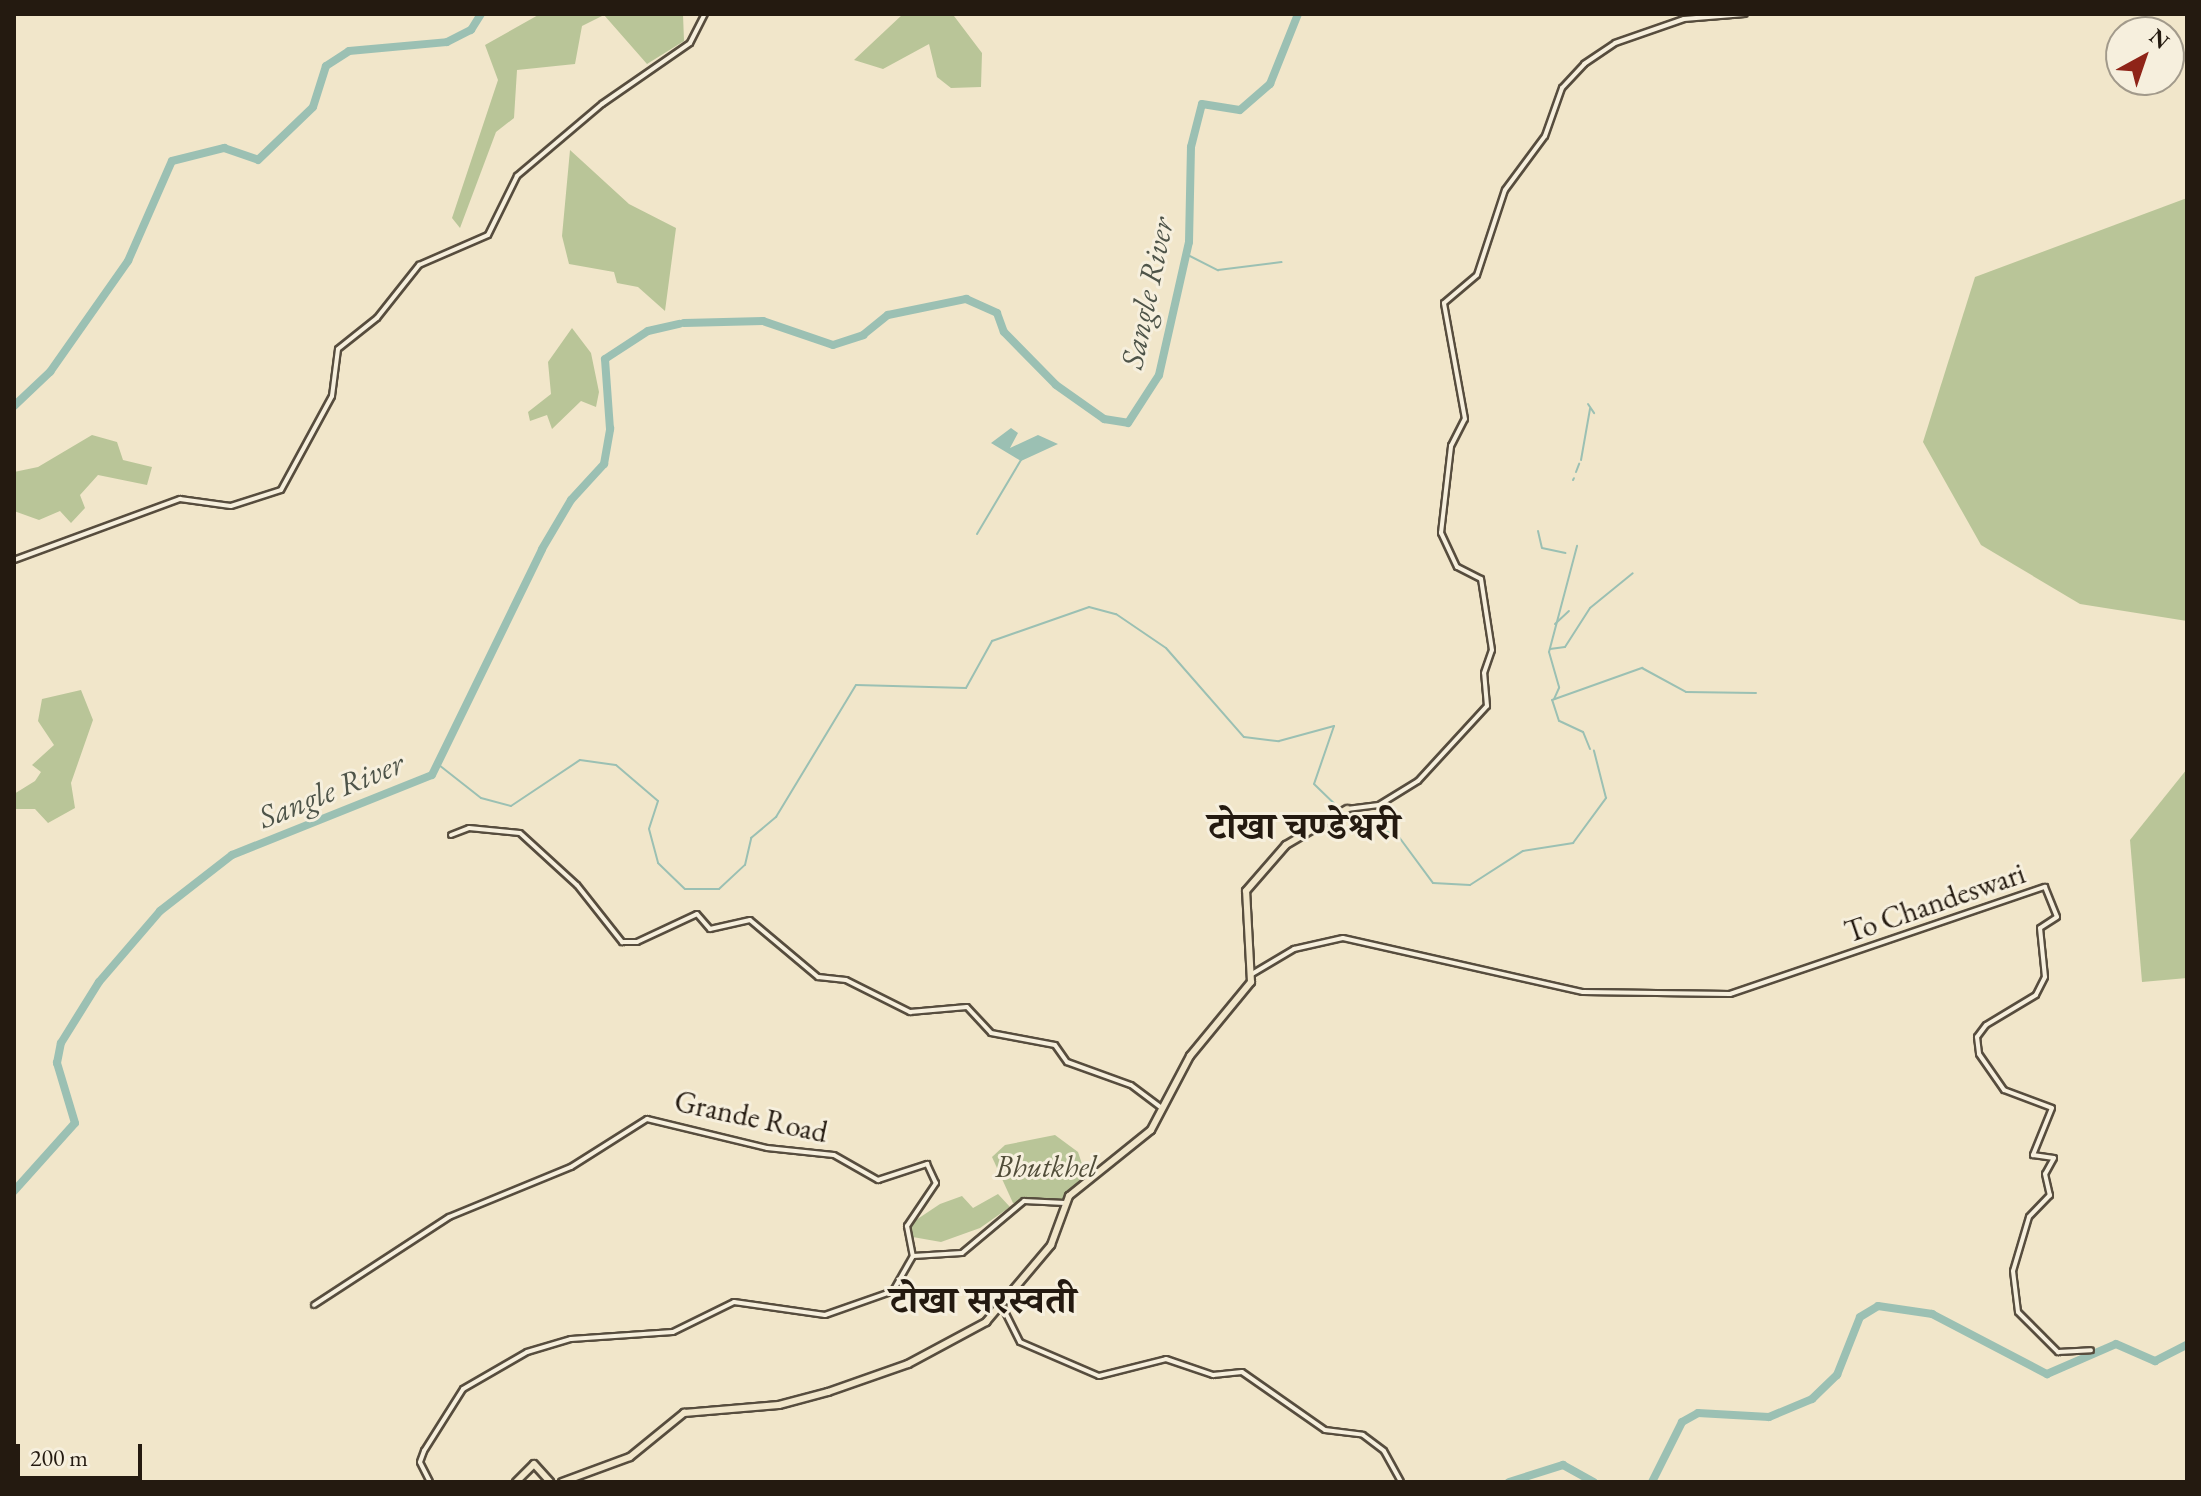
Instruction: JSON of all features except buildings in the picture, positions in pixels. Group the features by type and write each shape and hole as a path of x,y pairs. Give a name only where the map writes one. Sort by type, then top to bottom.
{"main road":[{"path":"562,1482 630,1457 684,1413 783,1405 904,1366 975,1330 1002,1306 1051,1245 1065,1203 1151,1130 1190,1056 1252,974 1243,897 1270,859 1347,809"},
{"path":"516,1482 534,1464 550,1482"}],"street":[{"path":"14,560 180,499 246,504 281,490 332,396 338,349 377,318 419,265 488,235 517,176 602,104 690,43 705,14"},
{"path":"1347,809 1379,805 1418,781 1487,706 1484,673 1492,650 1481,579 1457,567 1441,533 1451,446 1465,419 1444,303 1477,275 1505,190 1545,136 1562,88 1584,64 1615,43 1684,19 1745,14"},
{"path":"451,835 469,828 520,833 577,885 622,942 637,942 697,914 710,929 750,920 818,977 846,980 910,1012 967,1007 996,1036 1055,1045 1067,1062 1131,1085 1162,1108"},
{"name":"To Chandeswari","path":"1252,974 1294,949 1343,938 1583,992 1730,994 2045,887 2057,917 2040,928 2046,967 2040,987 1977,1037 1982,1065 1995,1083 2052,1108 2033,1155 2054,1158 2045,1174 2050,1195 2029,1217 2013,1271 2018,1312 2058,1352 2091,1350"},
{"name":"Grande Road","path":"314,1305 402,1252 449,1217 571,1167 647,1119 767,1148 834,1155 878,1180 927,1164 936,1183 907,1226 913,1256"},
{"path":"430,1482 420,1462 463,1389 527,1352 571,1339 673,1332 734,1302 825,1315 893,1291 913,1256 962,1253 1018,1203 1065,1203"},
{"path":"1002,1306 1016,1339 1103,1377 1166,1359 1213,1375 1242,1372 1325,1430 1363,1435 1384,1451 1401,1482"}],"green space":[{"path":"540,14 683,14 684,41 647,64 604,15 582,26 575,64 517,70 514,118 496,132 460,228 452,218 498,80 485,45"},
{"path":"903,14 954,16 982,53 981,87 951,88 937,77 929,44 883,69 854,60"},
{"path":"570,150 629,204 676,228 665,311 638,287 617,283 614,272 569,264 562,236"},
{"path":"2187,198 2187,621 2080,604 1981,545 1923,442 1975,277"},
{"path":"572,328 591,353 599,392 596,407 581,401 552,429 547,415 530,421 528,412 551,394 548,362"},
{"path":"92,435 117,442 123,460 152,467 147,485 98,475 80,495 85,508 71,523 60,511 39,520 14,511 14,472 38,467"},
{"path":"81,690 93,720 71,783 75,808 48,823 35,809 14,809 14,794 35,781 41,772 32,765 54,745 38,721 42,699"},
{"path":"2187,769 2187,978 2142,982 2130,840"},
{"name":"Bhutkhel","path":"1055,1135 1078,1152 1086,1176 1063,1200 1013,1203 992,1157 1005,1145"},
{"path":"998,1194 1010,1207 980,1228 941,1242 907,1236 910,1224 940,1204 962,1196 973,1208"}],"water":[{"path":"1011,428 1018,433 1010,448 1038,435 1058,444 1021,461 991,443"}],"waterway":[{"path":"14,406 50,372 128,261 172,161 224,148 258,160 313,107 326,66 349,51 447,42 471,30 481,14"},
{"name":"Sangle River","path":"684,323 763,321 833,345 863,335 888,315 966,299 997,313 1004,332 1056,385 1104,419 1128,423 1159,375 1189,242 1191,147 1202,104 1240,110 1270,84 1298,14"},
{"path":"1186,254 1218,270 1282,262"},
{"name":"Sangle River","path":"14,1191 75,1123 57,1063 61,1043 99,982 160,911 232,855 432,775 542,549 571,500 604,464 610,429 605,359 648,331 679,324"},
{"path":"1588,404 1594,413"},
{"path":"1581,460 1590,409"},
{"path":"977,534 1024,455"},
{"path":"1576,472 1579,464"},
{"path":"1538,531 1542,548 1565,553"},
{"path":"1549,652 1577,546"},
{"path":"1550,649 1565,647 1590,608 1633,573"},
{"path":"439,765 481,798 511,806 580,760 616,765 658,801 649,829 658,863 685,889 719,889 745,865 751,838 776,817 856,685 966,688 992,641 1089,607 1116,614 1166,648 1244,737 1279,741 1334,726 1314,784 1341,810"},
{"path":"1555,624 1569,611"},
{"path":"1549,652 1559,688 1554,699"},
{"path":"1590,749 1583,732 1559,721 1552,700 1642,668 1686,692 1756,693"},
{"path":"1347,813 1399,837 1433,883 1470,885 1523,851 1573,843 1606,798 1594,751"},
{"path":"1652,1482 1682,1422 1698,1413 1769,1417 1812,1399 1837,1375 1860,1317 1878,1306 1932,1314 2047,1374 2116,1344 2155,1361 2187,1345"},
{"path":"1509,1482 1563,1465 1594,1482"}],"district":[{"name":"टोखा चण्डेश्वरी","path":"1304,826"},
{"name":"टोखा सरस्वती","path":"983,1300"}]}
